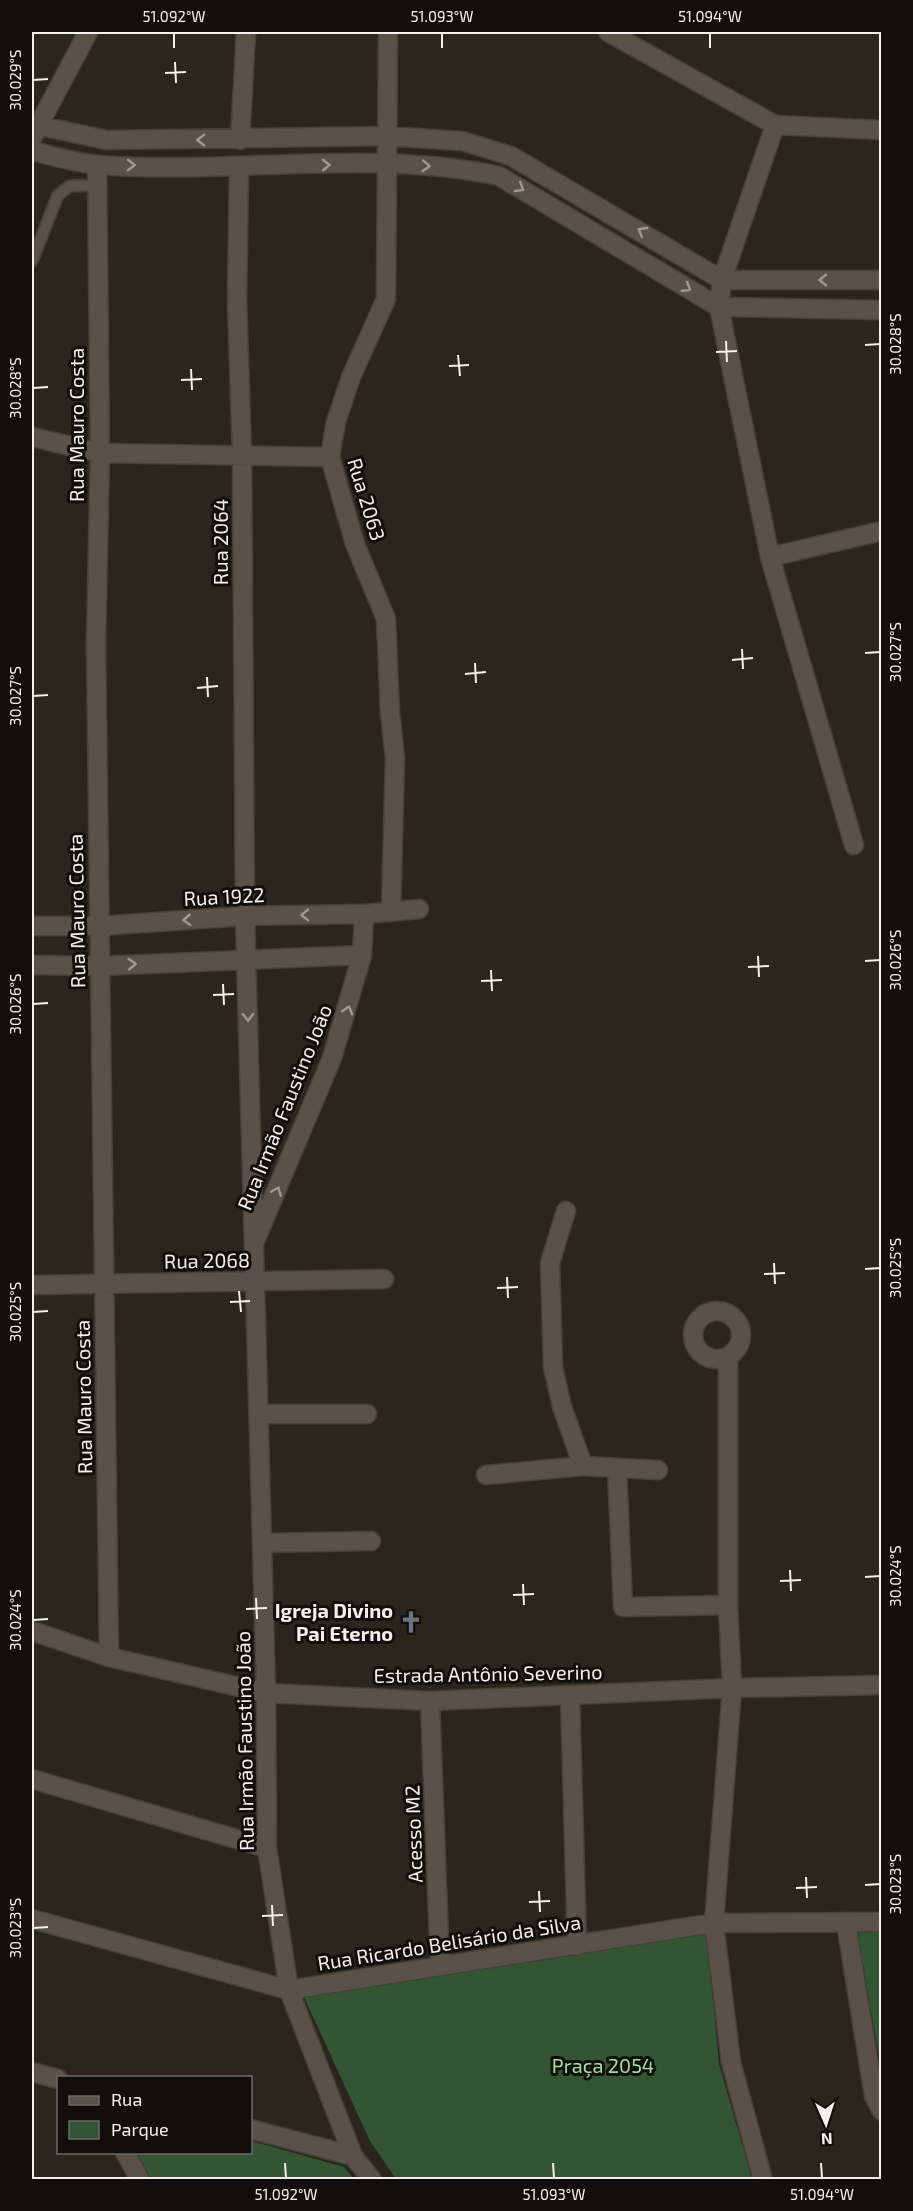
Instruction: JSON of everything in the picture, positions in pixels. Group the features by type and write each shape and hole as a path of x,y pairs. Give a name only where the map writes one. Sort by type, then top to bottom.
{"street":[{"path":"88,32 33,129 106,140 240,140 386,136 462,141 511,156 722,280 882,280"},
{"path":"240,140 246,32"},
{"name":"Rua 2063","path":"388,32 386,299 351,377 336,422 330,457 356,544 386,619 390,713 395,758 391,912"},
{"path":"608,32 775,125 882,129"},
{"path":"775,125 722,280 718,307 770,556 855,845"},
{"path":"32,151 97,165 239,167 386,164 466,168 499,176 718,307 882,310"},
{"name":"Rua Mauro Costa","path":"97,165 100,453 96,644 98,926 109,1657"},
{"name":"Rua 2064","path":"239,167 237,340 242,456 245,916"},
{"path":"32,437 100,453 330,457"},
{"path":"770,556 882,531"},
{"name":"Rua 1922","path":"32,926 98,926 245,916 364,914 419,909"},
{"name":"Rua Irmão Faustino João","path":"253,1245 332,1058 362,955 364,914"},
{"name":"Rua Irmão Faustino João","path":"245,916 266,1693 267,1848 289,1990 353,2156 372,2180"},
{"path":"32,965 100,966 246,958 362,955"},
{"path":"566,1211 550,1263 553,1367 562,1407 583,1466"},
{"name":"Rua 2068","path":"32,1285 384,1279"},
{"path":"728,1357 728,1605 732,1688 714,1923 731,2062 763,2180"},
{"path":"259,1414 367,1414"},
{"path":"486,1475 583,1466 658,1470"},
{"path":"617,1468 624,1607 728,1605"},
{"path":"262,1543 370,1542"},
{"name":"Estrada Antônio Severino","path":"32,1631 109,1657 266,1693 430,1701 732,1688 882,1685"},
{"path":"570,1696 577,1946"},
{"name":"Acesso M2","path":"430,1701 440,1966"},
{"path":"32,1779 267,1848"},
{"name":"Rua Ricardo Belisário da Silva","path":"32,1919 289,1990 714,1923 882,1922"},
{"path":"846,1923 874,2096 882,2111"},
{"path":"32,2072 57,2079"},
{"path":"252,2130 353,2156"},
{"path":"125,2154 140,2180"}],"lane":[{"path":"32,261 58,195 69,186 98,185"}],"green space":[{"path":"881,1930 881,2068 857,1931"},
{"name":"Praça 2054","path":"707,1933 719,2064 752,2179 396,2179 370,2141 303,1995"},
{"path":"252,2141 344,2167 354,2179 150,2179 135,2154 252,2154"}],"place":[{"name":"Igreja Divino Pai Eterno","path":"411,1622"}]}
